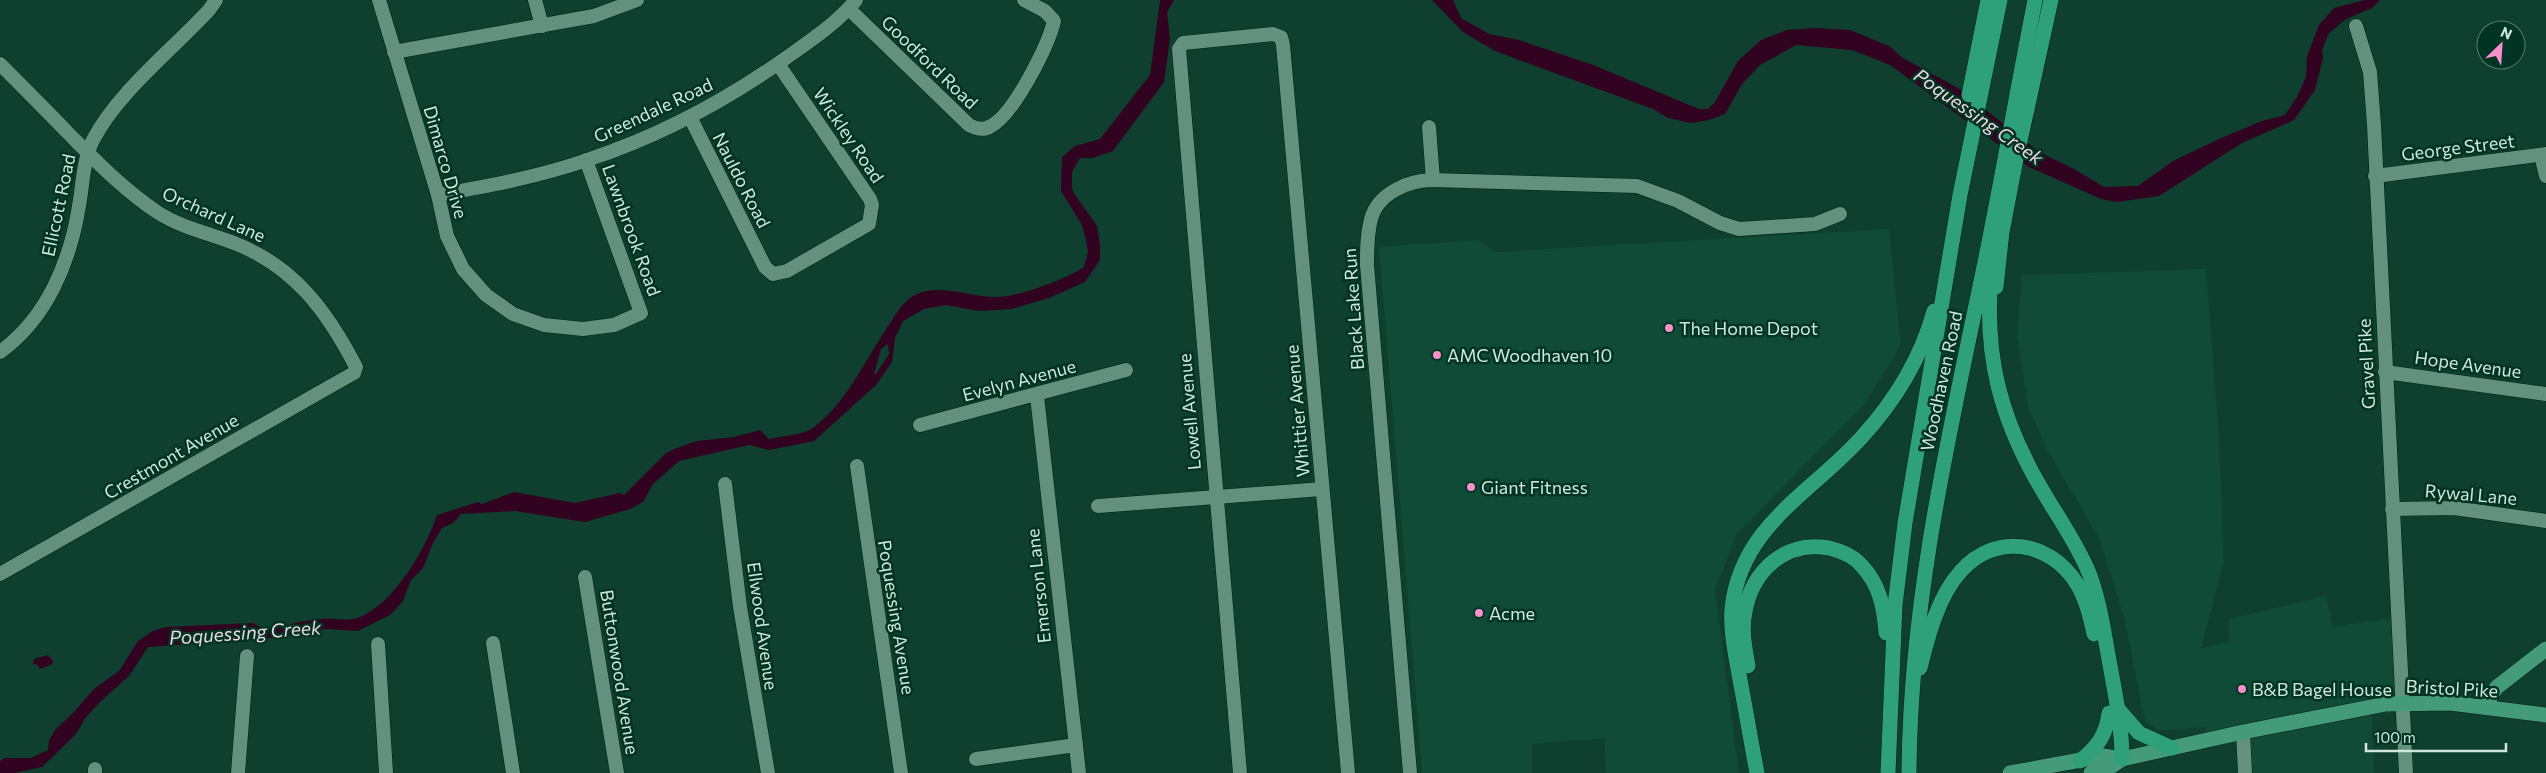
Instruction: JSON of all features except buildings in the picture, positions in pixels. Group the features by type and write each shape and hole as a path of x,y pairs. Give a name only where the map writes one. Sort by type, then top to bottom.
{"highway":[{"path":"1974,96 1988,0"},
{"name":"Woodhaven Road","path":"1888,773 1896,605 1904,532 1960,195 1968,129 1974,96 2000,0"},
{"name":"Woodhaven Road","path":"1909,773 1911,706 1917,629 1934,510 1998,202 2017,126 2035,0"},
{"path":"2017,126 2051,0"},
{"path":"1886,408 1910,360 1938,284 1968,129"},
{"path":"2010,157 1996,287 1996,344 2008,402 2023,455"},
{"path":"1757,773 1732,634 1732,610 1740,573 1750,550 1766,527 1841,459 1886,408 1916,359 1934,314 1960,195"},
{"path":"1998,202 1988,300 1995,381 2002,406 2023,455 2079,552 2089,574 2100,609 2122,759"},
{"path":"1911,706 1929,639 1942,601 1956,578 1968,564 1988,551 2003,546 2019,546 2036,549 2049,555 2067,571 2080,589 2090,613 2114,711 2139,733 2172,748"},
{"path":"1768,773 1745,649 1744,621 1750,596 1757,579 1768,564 1782,555 1806,547 1832,549 1852,557 1867,572 1880,594 1884,612 1891,706"},
{"path":"2080,760 2096,748 2104,736 2114,711"}],"main road":[{"path":"2486,707 2497,687 2546,650"},
{"name":"Bristol Pike","path":"2010,773 2103,756 2122,759 2351,709 2403,702 2450,703 2546,715"},
{"name":"Bristol Pike","path":"2091,773 2106,770 2122,759"}],"street":[{"name":"Ellicott Road","path":"0,352 28,324 60,278 72,246 88,152 114,108 209,10 216,0"},
{"name":"Dimarco Drive","path":"379,0 438,195 447,236 463,269 486,295 511,313 544,325 583,329 614,325 641,313"},
{"path":"535,0 542,26"},
{"path":"394,52 594,16 637,0"},
{"name":"Goodford Road","path":"852,4 969,125 978,130 991,126 1004,114 1030,76 1050,37 1054,21 1045,11 1024,0"},
{"name":"Greendale Road","path":"438,195 514,181 586,160 642,139 690,117 736,92 778,64 813,39 852,4"},
{"name":"Gravel Pike","path":"2356,26 2370,72 2406,773"},
{"name":"Lowell Avenue","path":"1240,773 1179,48 1183,43 1273,34 1282,37 1283,45"},
{"name":"Whittier Avenue","path":"1283,45 1348,773"},
{"name":"Wickley Road","path":"761,259 765,267 773,274 787,272 869,224 872,216 870,199 778,64"},
{"name":"Orchard Lane","path":"3,72 136,197 159,213 187,227 243,246 268,259 293,278 316,302 335,327 356,367"},
{"name":"Nauldo Road","path":"690,117 761,259"},
{"path":"1429,127 1433,180"},
{"path":"2544,155 2546,176"},
{"name":"George Street","path":"2375,176 2544,155"},
{"name":"Lawnbrook Road","path":"586,160 641,313"},
{"name":"Black Lake Run","path":"1410,773 1380,426 1367,238 1372,216 1383,201 1399,187 1422,180 1433,180 1637,186 1678,201 1720,223 1739,228 1815,224 1840,214"},
{"name":"Crestmont Avenue","path":"0,574 345,378 354,372 356,367"},
{"name":"Evelyn Avenue","path":"920,425 1037,396 1126,370"},
{"name":"Hope Avenue","path":"2385,372 2546,394"},
{"name":"Emerson Lane","path":"1037,396 1079,773"},
{"name":"Poquessing Avenue","path":"857,466 901,773"},
{"name":"Ellwood Avenue","path":"725,484 740,607 768,773"},
{"path":"1098,506 1322,489"},
{"name":"Rywal Lane","path":"2392,509 2454,508 2546,521"},
{"name":"Buttonwood Avenue","path":"585,577 617,773"},
{"path":"493,643 512,773"},
{"path":"378,644 386,773"},
{"path":"238,773 247,656"},
{"path":"2243,732 2246,773"},
{"path":"976,759 1076,745"}],"shaded area":[{"path":"1889,229 1901,346 1863,406 1737,534 1715,590 1739,773 1606,773 1604,738 1532,744 1532,773 1422,773 1379,247 1478,240 1495,252"},
{"path":"2206,269 2219,438 2224,562 2201,648 2229,642 2228,619 2326,596 2333,627 2393,618 2400,711 2372,715 2374,773 2248,773 2246,741 2208,748 2206,727 2159,731 2145,721 2124,617 2100,540 2046,448 2028,406 2017,337 2022,275"}],"water":[{"name":"Poquessing Creek","path":"1160,0 1174,0 1167,12 1170,39 1164,82 1113,151 1093,158 1080,158 1072,172 1073,192 1097,226 1100,244 1100,260 1085,282 1049,298 1011,309 979,311 946,305 924,309 903,321 895,338 892,362 876,385 814,441 769,450 749,445 679,461 653,484 643,502 630,509 585,522 515,511 461,514 453,523 442,528 433,543 423,568 411,580 403,601 390,615 358,631 327,629 271,638 148,647 129,676 101,701 86,717 76,734 42,767 15,773 0,773 0,761 5,758 31,758 48,750 49,740 56,729 95,688 119,671 138,641 153,631 166,627 253,623 265,630 315,620 346,620 360,617 373,610 385,600 407,574 417,559 437,515 478,502 482,504 514,492 575,503 620,493 624,495 665,454 674,449 697,441 734,437 760,430 769,439 809,430 825,418 836,406 897,313 913,296 933,290 943,290 995,297 1004,296 1041,287 1076,272 1084,267 1088,252 1082,225 1061,191 1062,157 1075,146 1100,139 1150,75","holes":["888,344 889,354 876,374 874,374 881,349"]},
{"name":"Poquessing Creek","path":"1432,0 1453,0 1461,18 1489,34 1519,40 1593,65 1699,109 1708,109 1715,102 1738,61 1761,40 1787,30 1816,28 1850,30 1889,46 1903,58 1958,88 2039,152 2074,169 2104,187 2138,186 2173,161 2262,121 2285,115 2297,97 2306,77 2307,56 2319,25 2334,8 2365,0 2380,0 2372,8 2346,19 2329,33 2322,50 2323,58 2315,90 2294,120 2242,143 2159,196 2117,202 2101,199 2029,167 1890,65 1852,50 1796,45 1760,65 1742,84 1725,114 1709,120 1691,123 1668,118 1653,109 1495,51 1463,32"},
{"path":"48,655 53,661 52,664 40,669 38,665 33,664 34,659"}],"place":[{"name":"The Home Depot","path":"1669,328"},
{"name":"AMC Woodhaven 10","path":"1437,355"},
{"name":"Giant Fitness","path":"1471,487"},
{"name":"Acme","path":"1479,613"},
{"name":"B&B Bagel House","path":"2242,689"}]}
